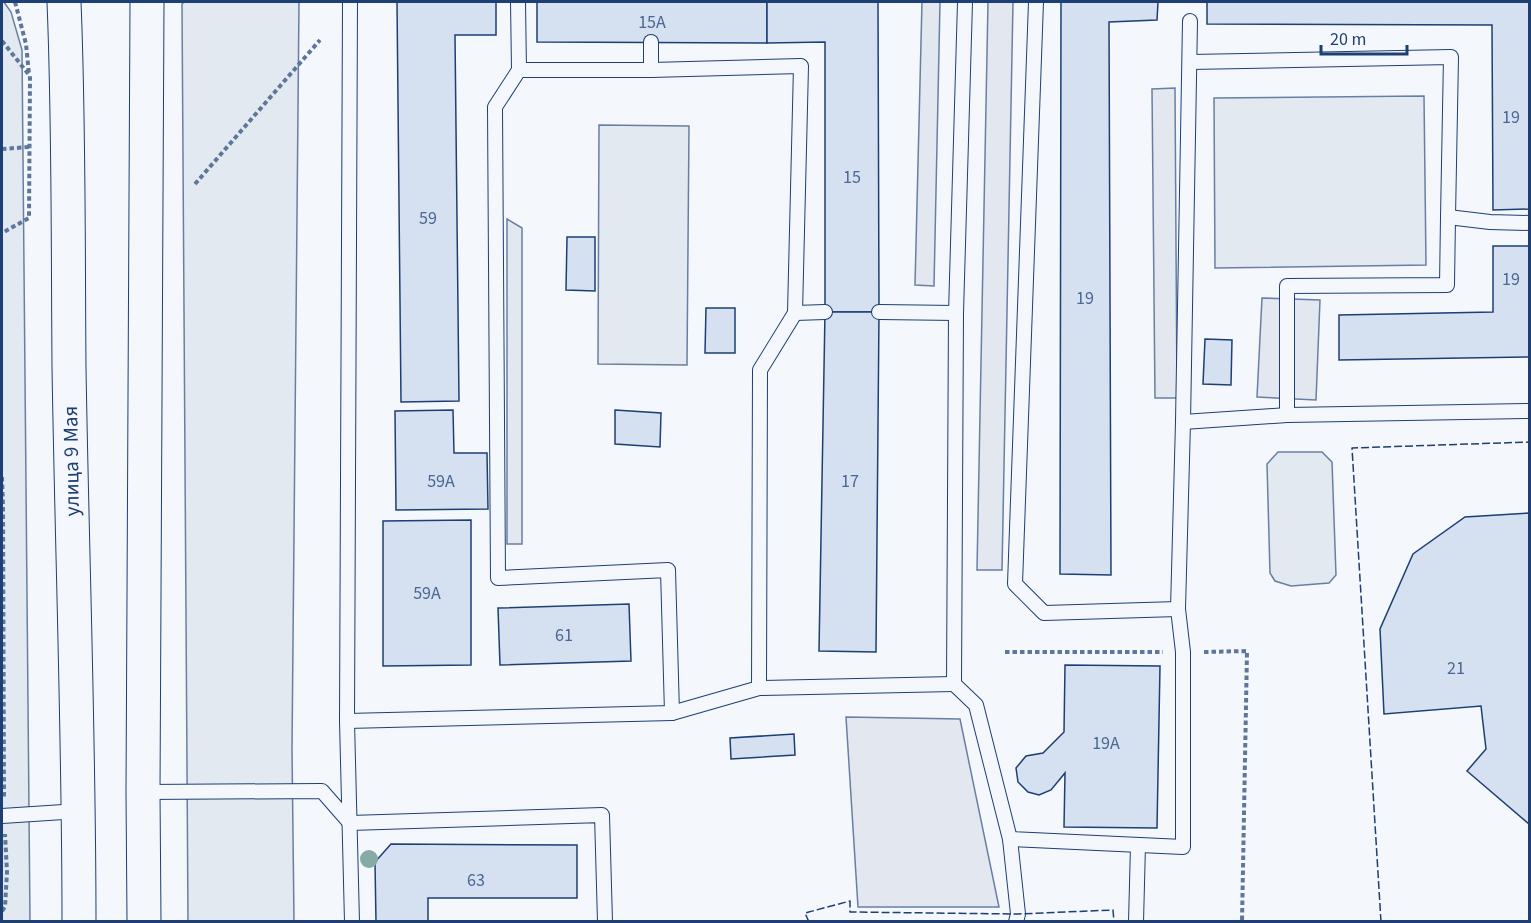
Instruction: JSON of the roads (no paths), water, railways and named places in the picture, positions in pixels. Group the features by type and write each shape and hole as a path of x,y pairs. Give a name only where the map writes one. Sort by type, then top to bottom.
{"main road":[{"path":"53,2 68,86"},
{"name":"улица 9 Мая","path":"64,2 68,86 69,367 79,811 79,921"},
{"path":"144,921 147,2"},
{"path":"146,63 168,2"}],"lane":[{"path":"350,2 347,721 352,921"},
{"path":"518,2 519,70 495,107 498,578 668,570 672,713"},
{"path":"954,684 956,314 965,2"},
{"path":"1036,2 1015,584 1044,613 1178,609"},
{"path":"1010,839 1183,847 1183,652 1178,609 1190,21"},
{"path":"651,42 651,70"},
{"path":"1190,62 1452,57 1447,285 1287,286 1287,415"},
{"path":"519,70 651,70 801,66 795,313 760,370 759,688"},
{"path":"1448,217 1490,222 1530,223"},
{"path":"795,313 825,312"},
{"path":"879,312 956,314"},
{"path":"1183,422 1287,415 1530,411"},
{"path":"347,721 672,713 759,688 954,684 976,705 1010,839 1018,914 1016,921"},
{"path":"143,792 322,791 350,823"},
{"path":"3,816 79,811"},
{"path":"350,823 602,815 605,921"},
{"path":"1136,921 1138,845"}]}
